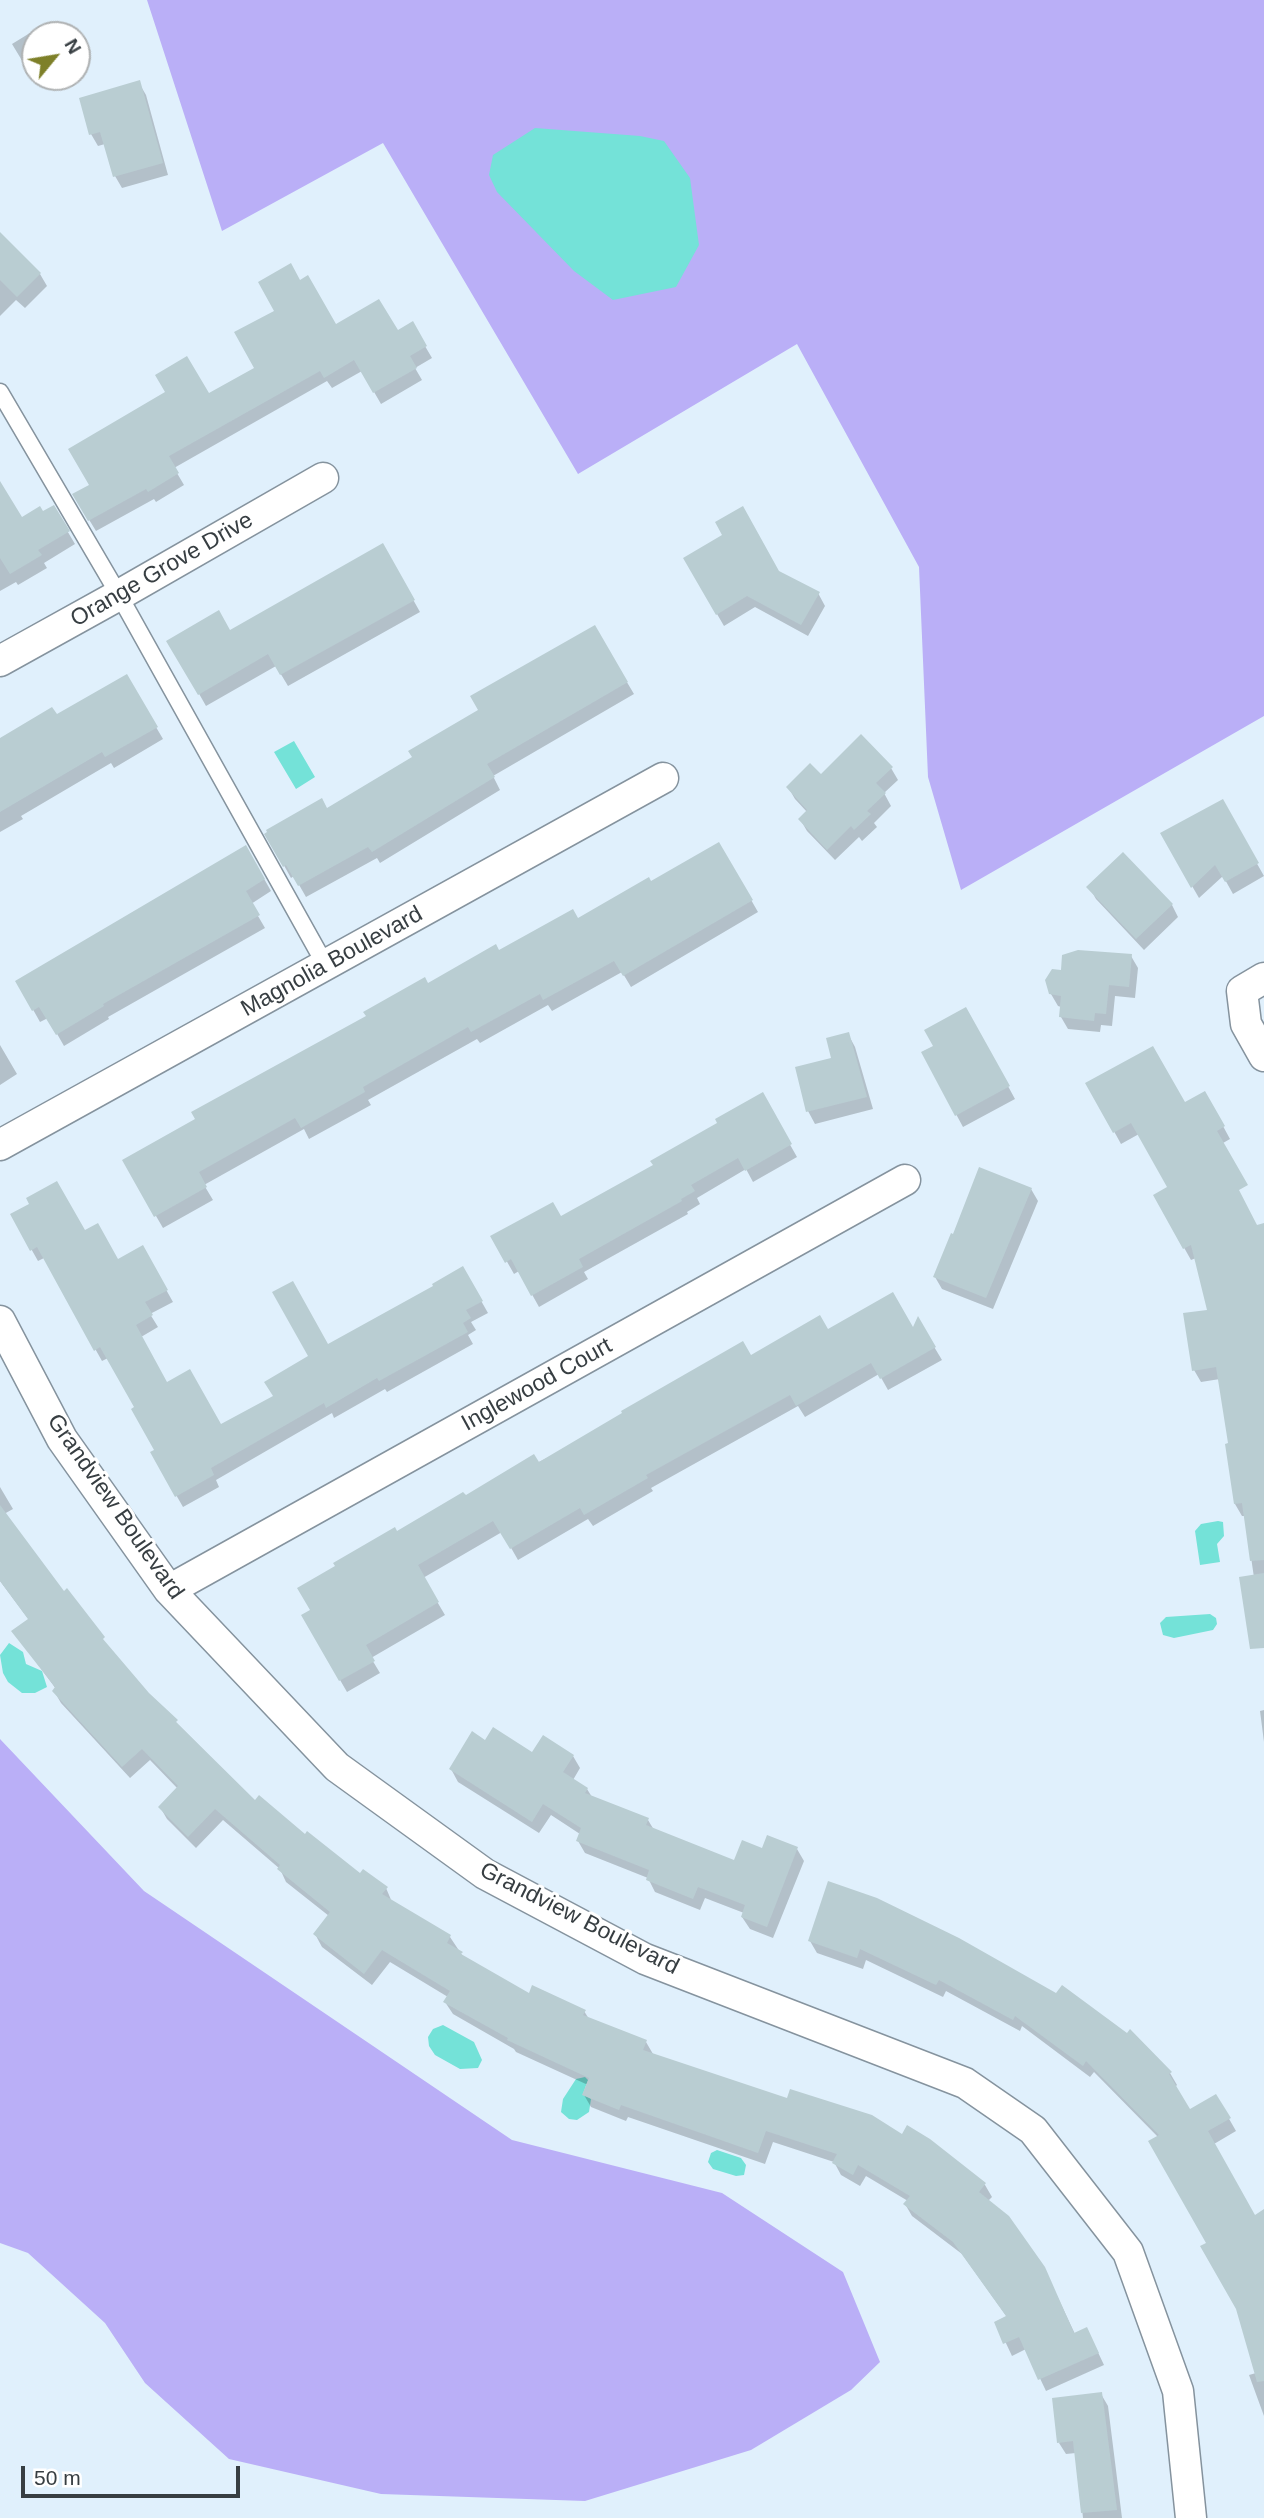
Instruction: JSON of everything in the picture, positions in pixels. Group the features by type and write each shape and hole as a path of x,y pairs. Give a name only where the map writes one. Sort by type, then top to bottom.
{"street":[{"name":"Orange Grove Drive","path":"0,661 323,478"},
{"name":"Magnolia Boulevard","path":"0,1145 663,778"},
{"path":"1264,978 1242,991 1246,1024 1264,1056"},
{"name":"Inglewood Court","path":"169,1590 905,1180"},
{"name":"Grandview Boulevard","path":"0,1321 62,1439 169,1590 337,1767 485,1874 645,1959 965,2083 1033,2130 1128,2252 1178,2391 1191,2518"}],"lane":[{"path":"0,392 119,595 326,965"}],"shaded area":[{"path":"147,0 1264,0 1264,716 961,890 928,777 919,567 797,344 578,474 383,143 222,231"},
{"path":"535,128 640,136 664,141 690,178 699,245 676,287 613,300 574,271 497,192 489,175 493,155"},
{"path":"294,741 315,777 296,789 274,752"},
{"path":"1223,1522 1224,1536 1217,1544 1220,1562 1200,1565 1195,1531 1201,1524"},
{"path":"1210,1614 1216,1618 1217,1624 1213,1630 1174,1638 1163,1635 1160,1623 1166,1617"},
{"path":"9,1643 23,1652 26,1664 42,1671 47,1687 35,1693 22,1693 8,1682 3,1673 0,1655"},
{"path":"0,1739 144,1891 512,2140 722,2193 843,2272 880,2362 851,2390 751,2450 585,2501 381,2494 229,2459 145,2383 105,2323 28,2253 0,2243"},
{"path":"443,2025 474,2042 482,2060 478,2068 460,2069 435,2055 429,2046 428,2037 433,2029"},
{"path":"585,2077 588,2080 583,2094 591,2099 589,2112 577,2120 569,2119 561,2112 563,2099 576,2079"},
{"path":"717,2150 741,2158 746,2165 744,2175 736,2176 713,2169 708,2162 711,2153"}],"building":[{"path":"140,80 163,163 113,177 100,132 89,135 79,98"},
{"path":"0,232 41,273 17,297 0,280"},
{"path":"291,263 300,280 308,275 336,324 379,299 398,330 413,321 427,346 410,356 417,368 373,393 354,360 324,378 320,371 169,456 179,473 148,492 146,489 88,521 72,494 89,485 68,449 165,392 155,375 187,356 209,393 254,368 234,332 274,311 258,282"},
{"path":"0,481 22,517 40,506 43,511 54,505 70,531 38,550 42,555 10,574 0,558"},
{"path":"743,506 779,571 820,592 801,625 747,596 716,615 683,558 722,535 715,522"},
{"path":"383,543 415,600 280,675 268,654 198,695 166,641 219,610 230,630"},
{"path":"595,625 628,682 487,764 495,777 372,852 368,847 298,886 286,865 283,867 264,834 266,830 322,798 327,808 412,757 408,751 478,710 470,696"},
{"path":"127,674 158,727 105,757 102,752 0,812 0,738 52,707 57,714"},
{"path":"861,734 893,767 876,783 886,793 867,811 871,814 854,830 851,826 827,850 798,819 807,810 786,787 810,763 821,774"},
{"path":"1223,799 1259,863 1225,882 1215,865 1191,888 1160,833"},
{"path":"719,842 753,900 623,976 614,961 543,1000 540,994 471,1032 468,1027 363,1087 365,1092 301,1128 295,1118 199,1172 207,1187 154,1217 122,1160 195,1119 191,1112 366,1016 363,1012 425,977 428,983 496,944 499,950 573,909 578,918 649,877 651,881"},
{"path":"246,845 265,879 246,891 260,915 103,1004 104,1006 56,1035 39,1007 32,1011 15,981"},
{"path":"1123,852 1173,904 1136,939 1086,887"},
{"path":"1078,950 1132,954 1129,987 1109,985 1106,1014 1095,1013 1094,1021 1059,1017 1061,996 1049,994 1045,980 1052,969 1061,970 1062,955"},
{"path":"966,1007 1010,1086 955,1116 921,1052 933,1046 924,1030"},
{"path":"849,1032 867,1097 806,1112 795,1067 831,1058 826,1038"},
{"path":"1153,1046 1185,1102 1205,1091 1225,1126 1217,1131 1248,1185 1239,1190 1257,1225 1264,1223 1264,1560 1250,1561 1242,1503 1234,1504 1216,1367 1192,1371 1183,1313 1207,1310 1191,1245 1183,1249 1153,1195 1167,1187 1131,1123 1113,1133 1085,1083"},
{"path":"763,1092 792,1144 745,1171 738,1158 691,1185 695,1191 681,1199 682,1201 579,1259 583,1267 531,1296 511,1259 505,1263 490,1236 553,1202 561,1216 653,1165 650,1161 717,1123 715,1119"},
{"path":"979,1167 1032,1188 986,1298 933,1277"},
{"path":"57,1181 85,1230 98,1223 118,1259 143,1245 168,1290 145,1302 153,1315 136,1325 167,1382 190,1369 221,1424 273,1396 264,1382 308,1356 272,1292 293,1281 328,1344 433,1286 432,1284 463,1266 483,1301 466,1310 471,1318 463,1323 468,1332 379,1381 377,1378 326,1408 324,1403 211,1468 214,1475 175,1497 150,1452 154,1450 131,1409 134,1407 100,1347 94,1351 37,1247 30,1251 10,1214 29,1204 26,1198"},
{"path":"893,1292 913,1327 918,1316 936,1347 880,1379 871,1363 796,1406 790,1395 646,1475 648,1478 584,1515 580,1508 510,1549 493,1521 418,1565 439,1602 366,1645 375,1661 339,1681 301,1615 310,1610 297,1588 335,1566 333,1563 395,1527 397,1531 463,1492 466,1495 534,1454 539,1462 743,1341 751,1355 820,1315 828,1329"},
{"path":"0,1505 64,1591 67,1588 105,1637 103,1639 149,1693 255,1800 259,1795 305,1834 307,1831 360,1873 363,1869 388,1887 382,1894 451,1935 447,1943 463,1952 461,1954 529,1993 532,1985 586,2010 583,2015 647,2040 643,2050 787,2098 790,2089 872,2115 902,2134 907,2125 930,2139 986,2183 979,2192 1009,2216 1045,2267 1074,2333 1087,2327 1099,2353 1038,2380 1019,2337 1003,2344 994,2322 1006,2316 953,2242 903,2204 910,2196 858,2165 853,2175 832,2163 837,2154 766,2131 758,2153 621,2105 619,2110 582,2095 589,2078 507,2040 508,2038 443,2002 450,1991 382,1950 364,1974 313,1934 330,1912 277,1869 280,1865 215,1809 188,1837 158,1807 178,1786 142,1749 122,1767 52,1691 55,1687 11,1631 28,1619 0,1581"},
{"path":"1264,1573 1264,1648 1250,1649 1239,1577"},
{"path":"493,1727 532,1752 543,1735 574,1755 563,1772 588,1788 585,1793 649,1818 646,1825 734,1860 742,1840 762,1848 767,1835 798,1847 767,1927 741,1917 745,1905 698,1887 693,1899 646,1880 649,1870 576,1841 581,1828 543,1804 532,1822 449,1769 472,1731 485,1740"},
{"path":"828,1881 877,1898 959,1938 1056,1993 1062,1985 1127,2033 1130,2029 1172,2072 1169,2074 1190,2109 1216,2094 1231,2118 1208,2131 1255,2215 1264,2209 1264,2381 1257,2382 1236,2309 1200,2246 1206,2243 1148,2141 1159,2135 1086,2061 1083,2066 1015,2016 1013,2020 939,1980 936,1985 860,1949 857,1958 808,1941"},
{"path":"1102,2392 1117,2510 1081,2513 1073,2441 1057,2443 1052,2398"}]}
